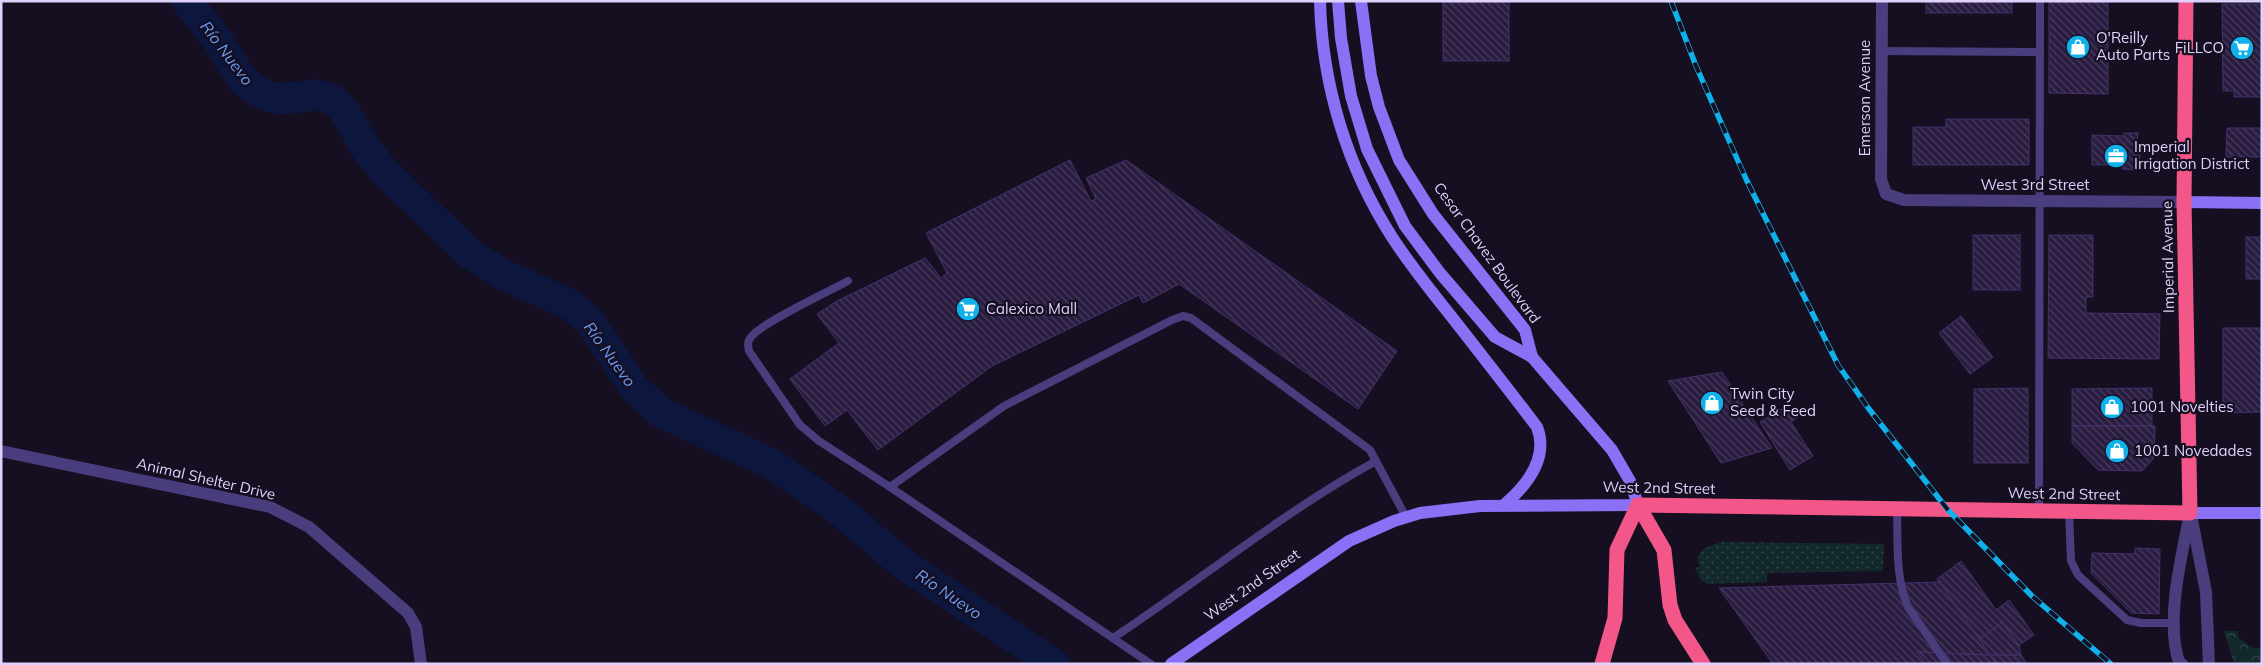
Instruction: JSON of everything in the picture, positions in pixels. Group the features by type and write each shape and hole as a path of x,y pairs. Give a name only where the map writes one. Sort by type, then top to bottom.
{"highway":[{"name":"Imperial Avenue","path":"2186,1 2184,202 2190,513"},
{"name":"West 2nd Street","path":"1638,505 2190,513"},
{"path":"1602,664 1615,618 1617,550 1638,505"},
{"name":"Cesar Chavez Boulevard","path":"1638,505 1664,550 1670,605 1675,620 1703,664"}],"main road":[{"path":"1320,1 1325,63 1331,96 1357,171 1392,237 1425,283 1538,427 1541,437 1541,448 1537,463 1530,478 1506,504"},
{"name":"Cesar Chavez Boulevard","path":"1338,1 1341,38 1351,96 1367,149 1405,226 1440,273 1495,338 1532,356 1612,450 1630,481 1638,505"},
{"name":"Cesar Chavez Boulevard","path":"1361,1 1371,76 1379,107 1399,160 1433,214 1525,330 1532,356"},
{"path":"2184,202 2262,203"},
{"name":"West 2nd Street","path":"1171,664 1349,540 1406,517 1450,508 1506,504 1638,505"},
{"path":"2190,513 2262,513"}],"street":[{"name":"Emerson Avenue","path":"1882,1 1881,179 1886,194"},
{"name":"West 3rd Street","path":"1886,194 1904,200 2184,202"},
{"name":"Animal Shelter Drive","path":"1,450 270,507 295,519 310,527 408,613 416,628 422,664"},
{"name":"Imperial Avenue","path":"2182,664 2179,662 2175,650 2175,591 2190,513"},
{"name":"Imperial Avenue","path":"2190,513 2206,592 2209,664"}],"lane":[{"path":"2039,511 2040,1"},
{"path":"1882,51 2040,52"},
{"path":"848,281 752,335 748,343 749,351 800,425 819,441 1151,664"},
{"path":"890,487 1004,406 1183,316 1191,318 1370,450 1406,517"},
{"path":"1113,638 1171,600 1332,486 1376,461"},
{"path":"1897,510 1900,577 1904,597 1908,607 1948,664"},
{"path":"2069,511 2071,561 2078,575 2127,620 2141,623 2175,623"}],"green space":[{"path":"1723,542 1884,544 1883,571 1767,573 1767,582 1707,584 1700,579 1695,568 1700,567 1699,555 1704,549"},
{"path":"2224,631 2238,631 2239,638 2253,648 2262,648 2262,664 2234,664"}],"building":[{"path":"1443,1 1509,1 1509,61 1443,61"},
{"path":"1926,1 2012,1 2012,13 1926,13"},
{"name":"O'Reilly Auto Parts","path":"2049,1 2108,1 2108,94 2049,93"},
{"name":"FiLLCO","path":"2222,4 2262,4 2262,97 2234,97 2234,91 2223,91"},
{"path":"1946,119 2029,119 2029,165 1913,165 1913,127 1946,127"},
{"path":"2227,128 2262,128 2262,157 2226,157"},
{"name":"Imperial Irrigation District","path":"2124,133 2138,133 2137,147 2140,147 2140,170 2122,169 2122,165 2092,165 2092,135 2124,136"},
{"name":"Calexico Mall","path":"1070,160 1091,201 1096,199 1086,178 1126,160 1397,351 1358,409 1179,284 1143,303 1139,295 992,366 878,450 847,410 825,426 790,379 839,343 817,314 837,301 925,258 941,278 947,273 926,233"},
{"path":"1973,235 2020,235 2020,290 1973,290"},
{"path":"2049,235 2093,235 2093,297 2086,297 2086,313 2160,314 2159,359 2048,358"},
{"path":"2246,237 2262,237 2262,279 2246,279"},
{"path":"1961,316 1993,357 1970,374 1939,333"},
{"path":"2223,328 2262,328 2262,412 2223,413"},
{"name":"Twin City Seed & Feed","path":"1722,372 1772,448 1721,463 1668,381"},
{"path":"2028,388 2028,463 1974,463 1974,389"},
{"name":"1001 Novelties","path":"2152,388 2152,426 2072,426 2072,389"},
{"path":"1788,405 1798,417 1791,422 1813,456 1790,470 1760,422"},
{"name":"1001 Novedades","path":"2072,426 2155,426 2154,458 2142,471 2098,470 2072,443"},
{"path":"2135,548 2160,549 2159,614 2131,613 2091,573 2092,553 2135,554"},
{"path":"1961,561 1996,610 2009,600 2034,635 2019,645 2002,623 1979,639 1937,579"},
{"path":"1940,582 1990,655 1917,652 1926,664 1773,664 1719,588"},
{"path":"2002,623 2019,645 2021,655 1990,655 1979,639"},
{"path":"1917,652 1990,655 1996,664 1926,664"},
{"path":"1990,655 2021,655 2027,664 1996,664"}],"waterway":[{"name":"Río Nuevo","path":"187,1 216,38 243,80 254,89 268,96 283,99 315,95 327,97 336,102 345,112 365,147 384,171 469,253 502,274 571,305 590,322 634,388 660,412 772,464 838,509 906,566 1054,664"}],"railway":[{"path":"1671,1 1696,66 1746,179 1838,365 1869,409 1948,510 2032,596 2111,664"}],"place":[{"name":"O'Reilly Auto Parts","path":"2078,47"},
{"name":"FiLLCO","path":"2242,48"},
{"name":"Imperial Irrigation District","path":"2116,156"},
{"name":"Calexico Mall","path":"968,309"},
{"name":"Twin City Seed & Feed","path":"1712,403"},
{"name":"1001 Novelties","path":"2112,407"},
{"name":"1001 Novedades","path":"2117,451"}]}
